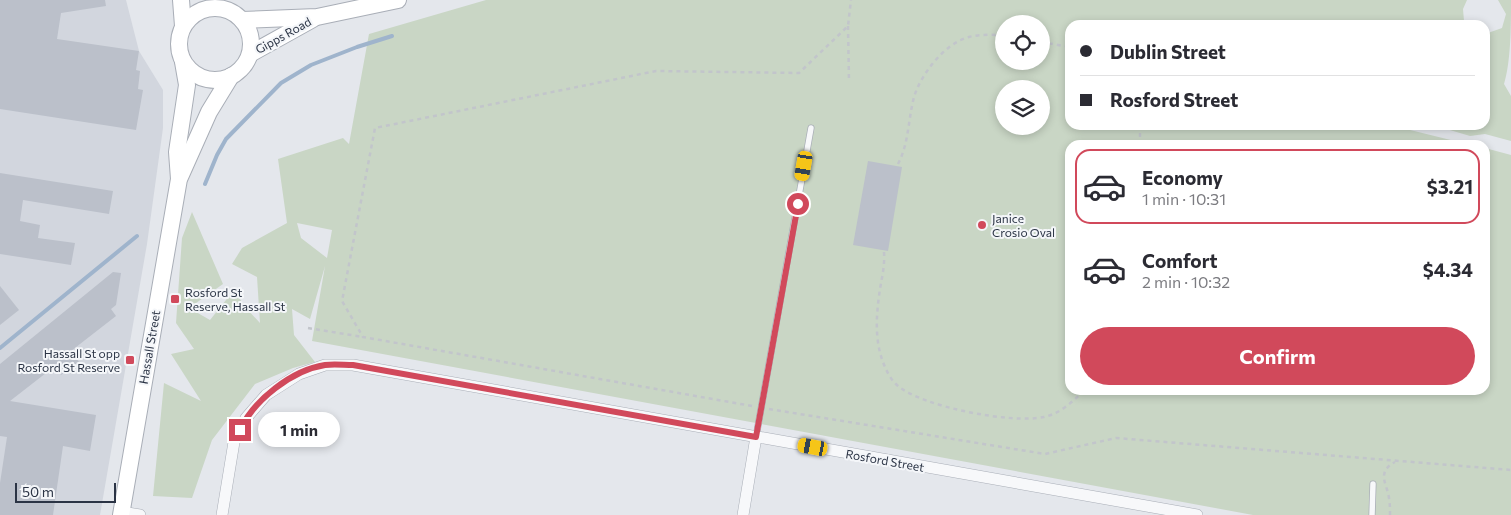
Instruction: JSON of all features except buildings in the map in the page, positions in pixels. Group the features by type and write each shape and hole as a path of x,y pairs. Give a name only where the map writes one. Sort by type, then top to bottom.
{"main road":[{"path":"181,0 183,26 178,48 183,62 194,74 205,79 217,80 231,76 246,64 250,54 251,41 248,29 235,14 211,4 204,10 196,13 183,26"},
{"name":"Gipps Road","path":"242,20 317,16 398,0"},
{"name":"Gipps Road","path":"250,54 317,16"},
{"name":"Hassall Street","path":"121,513 179,179 177,152 186,85 183,62"},
{"name":"Hassall Street","path":"179,179 209,112 231,76"}],"street":[{"name":"Rosford Street","path":"222,515 234,442 246,418 274,390 299,374 325,365 353,365 1197,515"},
{"path":"743,515 756,437"},
{"path":"121,513 140,515"}],"lane":[{"path":"756,437 811,128"},
{"path":"1372,515 1373,484"}],"path":[{"path":"849,81 848,26 851,0"},
{"path":"363,337 342,301 375,128 656,71 799,73 848,26"},
{"path":"898,164 904,152 914,98 928,69 936,60 960,41 977,36 995,36"},
{"path":"1050,44 1065,46"},
{"path":"884,252 885,262 877,309 877,338 884,366 897,386 925,401 940,406 1020,419 1045,417 1057,412 1079,395"},
{"path":"308,328 761,407 1045,454 1116,438 1511,470"},
{"path":"1390,515 1389,496 1384,484 1384,476 1390,465 1396,461"}],"shaded area":[{"path":"0,0 126,0 139,51 163,90 163,128 147,244 100,515 0,515"}],"green space":[{"path":"486,0 1467,0 1463,9 1464,20 1065,20 1065,130 1410,130 1451,140 1065,140 1065,395 1490,395 1490,149 1511,155 1511,515 1253,515 312,341 325,266 310,319 292,309 294,335 315,362 293,368 255,384 212,440 192,498 153,496 164,383 201,401 171,354 194,349 176,323 182,238 192,212 223,284 189,308 210,320 234,290 245,307 260,323 257,277 232,264 242,248 287,223 278,159 343,138 349,144 369,34","holes":["297,223 332,230 327,258 301,238"]},
{"path":"1498,0 1511,0 1511,32 1504,84 1511,96 1511,141 1485,134 1470,136 1450,130 1490,130 1490,32 1502,28 1506,14"}],"waterway":[{"path":"205,184 226,139 281,83 311,65 392,36"},
{"path":"0,348 137,236"}],"place":[{"name":"Janice Crosio Oval","path":"982,225"},
{"name":"Rosford St Reserve, Hassall St","path":"175,299"},
{"name":"Hassall St opp Rosford St Reserve","path":"130,360"}],"route":[{"path":"240,430 246,418 266,396 299,374 325,365 353,365 756,437 798,204"}]}
